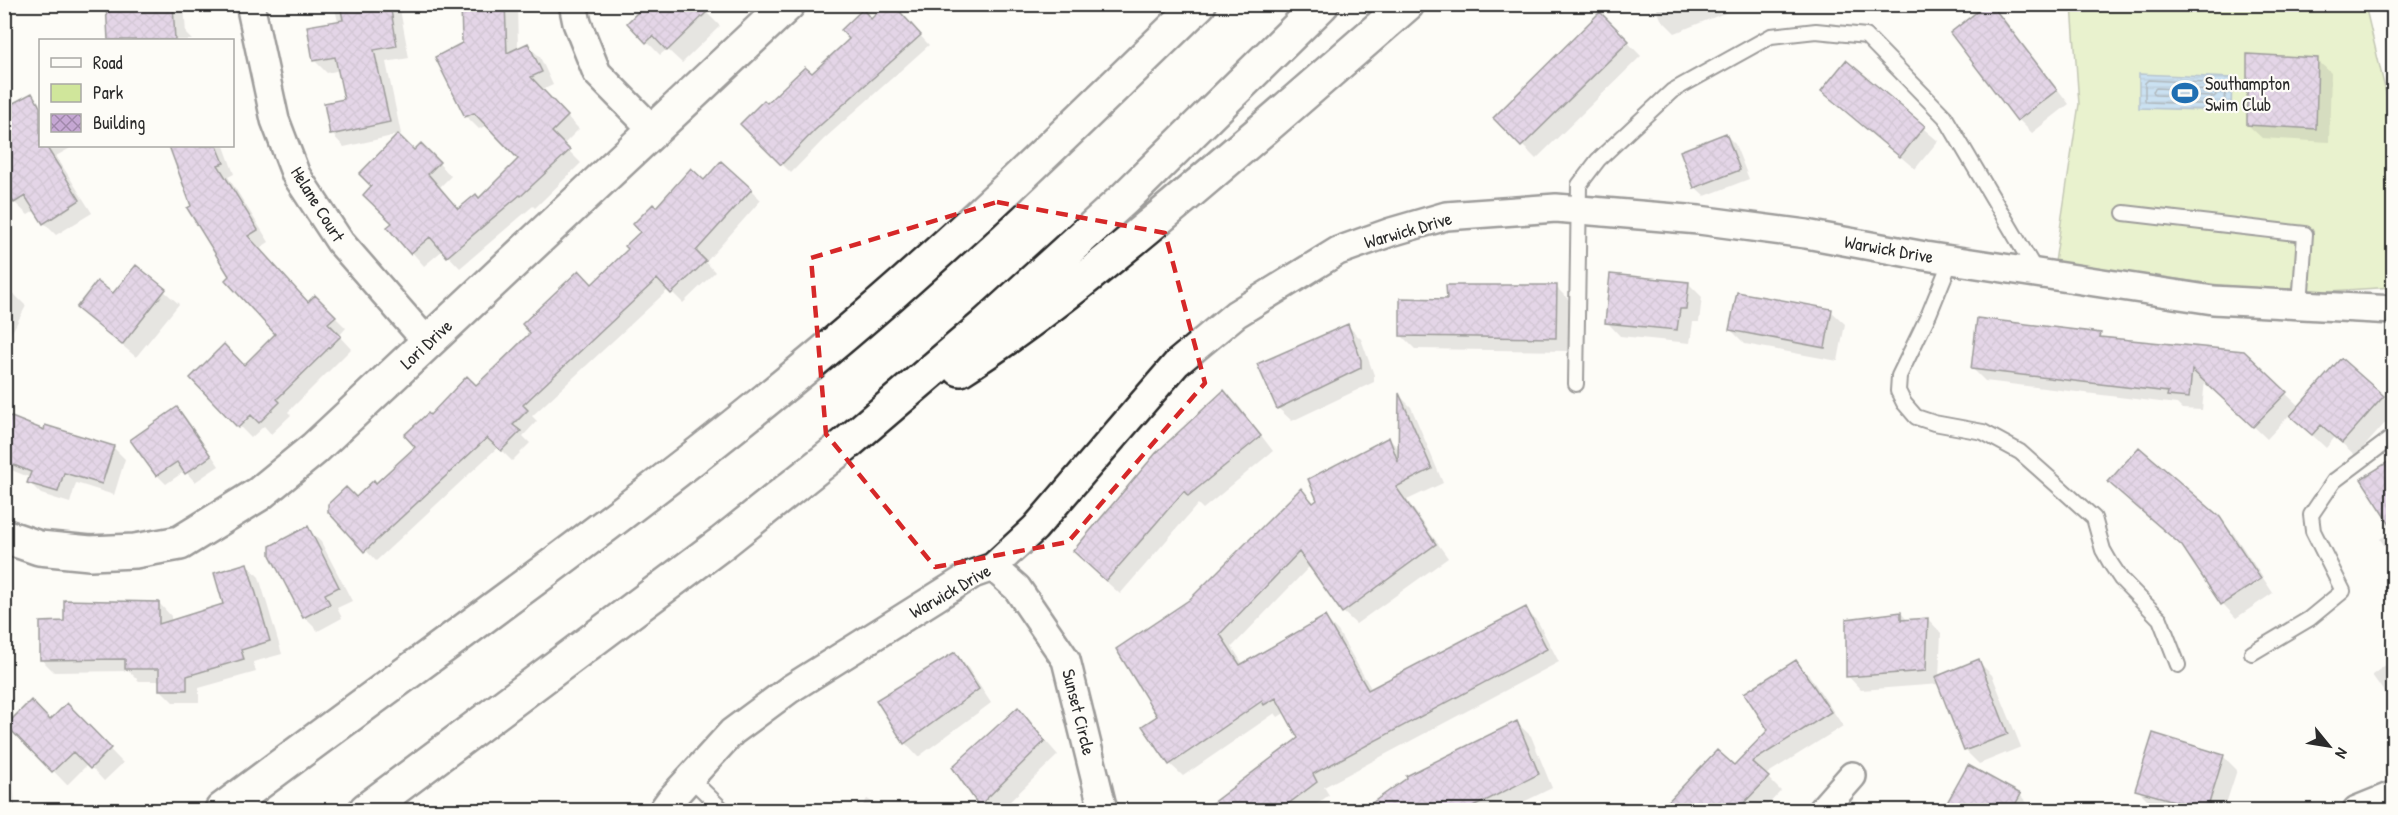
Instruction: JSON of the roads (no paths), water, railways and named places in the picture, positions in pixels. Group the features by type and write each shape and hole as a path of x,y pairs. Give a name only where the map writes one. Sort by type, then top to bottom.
{"main road":[{"name":"Lori Drive","path":"4,536 39,549 90,553 135,551 180,543 268,486 314,449 788,4"},
{"path":"222,810 647,493 831,347 1010,186 1199,4"},
{"path":"366,810 722,543 846,444 983,327 1115,207 1322,4"},
{"path":"846,444 1000,344 1108,260 1227,161 1407,4"}],"street":[{"name":"Helane Court","path":"250,4 275,120 296,175 340,242 427,342"},
{"path":"573,4 577,23 597,73 654,131"},
{"name":"Warwick Drive","path":"663,810 732,732 790,689 973,574 993,567 1035,528 1177,363 1236,314 1338,251 1446,216 1556,208 1699,220 1806,234 1951,260 2212,300 2394,310"},
{"name":"Sunset Circle","path":"993,567 1017,588 1066,660 1103,810"},
{"path":"1822,810 1852,776"},
{"path":"2357,810 2394,795"}],"lane":[{"path":"1576,384 1579,185 1598,160 1672,91 1771,36 1816,31 1866,36 1945,117 2037,273"},
{"path":"2124,213 2305,234 2300,305"},
{"path":"1951,260 1929,314 1899,376 1898,391 1904,403 1916,417 1934,423 1983,432 2020,452 2094,518 2103,549 2111,564 2121,579 2160,619 2178,665"},
{"path":"2252,653 2309,619 2343,591 2313,531 2311,515 2334,481 2394,436"},
{"path":"690,778 723,810"}],"water":[{"name":"Southampton Swim Club","path":"2139,74 2232,78 2231,111 2139,108"}],"place":[{"name":"Southampton Swim Club","path":"2185,93"}]}
